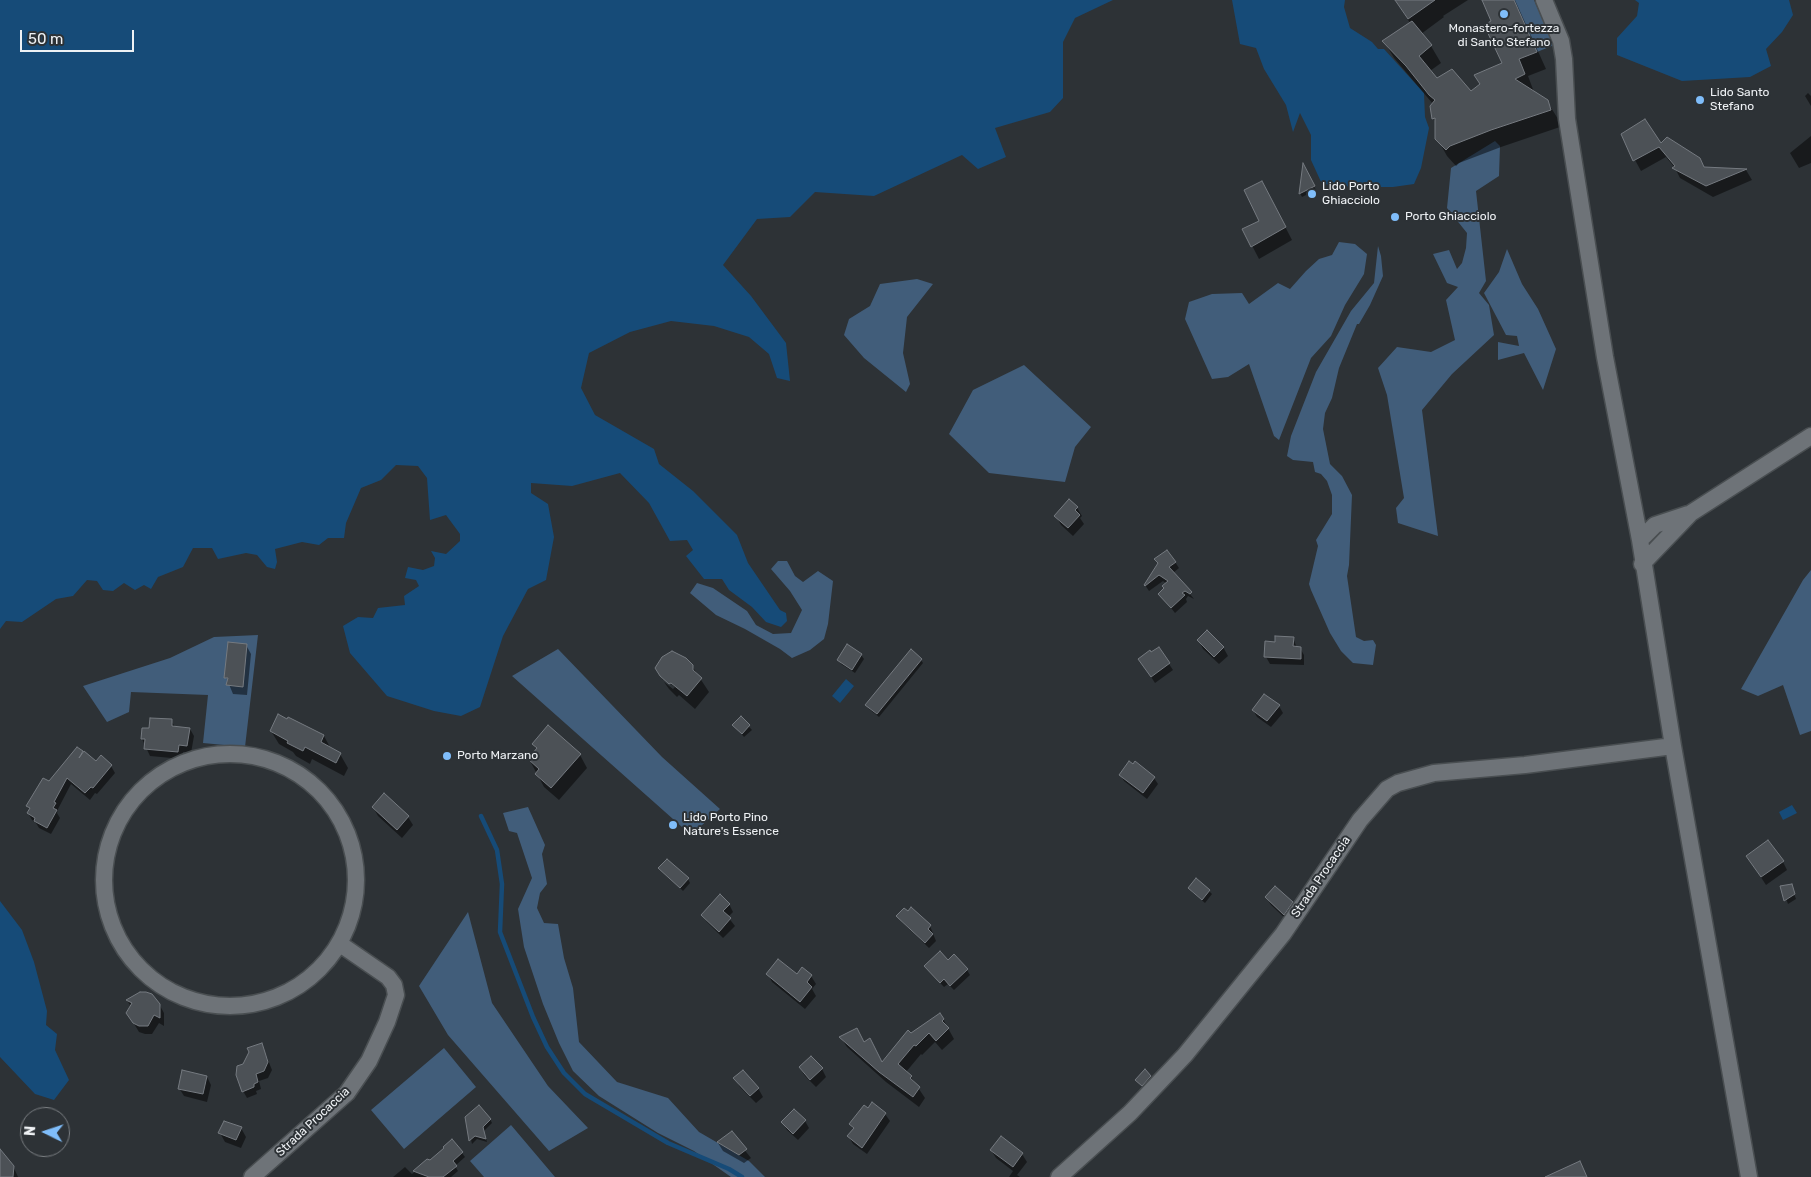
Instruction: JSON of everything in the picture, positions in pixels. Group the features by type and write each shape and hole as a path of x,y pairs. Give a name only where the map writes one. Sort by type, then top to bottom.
{"street":[{"path":"1544,0 1561,41 1564,59 1567,119 1605,357 1640,540 1642,564 1673,746 1749,1177"},
{"path":"1640,540 1655,525 1690,513 1811,436"},
{"path":"1642,564 1690,513"},
{"name":"Strada Procaccia","path":"1060,1177 1130,1113 1185,1055 1283,934 1360,820 1387,789 1398,783 1434,773 1525,765 1673,746"},
{"path":"197,756 225,756 274,762 312,784 334,809 350,837 355,861 355,894 351,922 340,944 308,979 284,994 249,1005 219,1005 186,998 158,984 131,960 116,935 106,902 104,882 106,852 114,828 127,804 155,776 197,756"},
{"name":"Strada Procaccia","path":"252,1177 347,1094 369,1061 387,1022 396,995 394,986 388,977 340,944"}],"shaded area":[{"path":"0,0 1113,0 1075,18 1063,42 1063,98 1050,112 995,128 1006,157 978,169 962,155 874,196 815,192 790,217 757,219 723,265 751,296 786,343 790,381 777,378 769,354 749,337 714,326 671,321 630,332 589,353 581,388 595,415 654,449 659,464 693,491 737,535 748,563 780,610 786,613 787,621 781,627 766,622 752,607 729,590 722,579 704,579 686,556 693,550 687,540 670,541 649,503 620,473 572,486 531,483 531,493 548,504 554,537 546,580 528,589 503,636 480,707 461,716 434,711 387,696 350,653 343,626 358,617 373,618 378,608 405,605 404,596 419,586 416,580 405,578 408,567 423,570 434,566 435,558 431,551 446,554 460,541 460,534 446,515 430,520 427,478 418,466 396,465 381,480 361,488 346,523 344,538 328,538 319,545 302,542 275,549 277,562 275,569 267,567 257,555 246,553 218,559 212,548 193,548 183,567 158,577 151,589 144,585 135,590 124,583 113,591 103,590 97,581 87,580 73,596 56,599 22,622 6,621 0,629"},
{"path":"1232,0 1345,0 1344,7 1350,28 1372,42 1378,49 1384,49 1424,93 1425,117 1429,128 1421,168 1414,184 1393,187 1355,187 1322,184 1311,160 1311,135 1300,113 1293,132 1286,105 1264,69 1256,48 1240,44"},
{"path":"1514,0 1534,0 1554,45 1537,52"},
{"path":"1635,0 1789,0 1793,15 1782,32 1766,49 1771,66 1750,77 1682,81 1617,55 1617,38 1637,16 1639,3"},
{"path":"1495,141 1500,146 1499,176 1476,191 1486,281 1479,293 1489,305 1494,335 1452,374 1422,410 1438,536 1398,523 1396,508 1404,498 1387,395 1378,368 1397,347 1431,352 1455,340 1446,300 1458,287 1447,283 1433,254 1449,250 1457,269 1462,263 1467,233 1447,208 1451,168"},
{"path":"1339,242 1355,244 1367,254 1364,274 1345,305 1331,336 1311,358 1279,440 1274,436 1249,364 1228,377 1212,379 1185,319 1189,302 1212,294 1242,293 1249,304 1278,283 1290,289 1319,259 1332,255"},
{"path":"1378,246 1383,276 1370,305 1359,324 1357,324 1339,368 1332,398 1325,413 1323,429 1330,464 1342,476 1352,495 1347,576 1356,637 1364,641 1373,640 1376,645 1373,665 1353,663 1341,651 1330,633 1311,590 1309,584 1318,546 1316,540 1332,514 1332,495 1327,481 1321,474 1315,472 1313,462 1293,460 1287,456 1291,436 1316,372 1351,311 1374,283"},
{"path":"1507,249 1522,284 1538,309 1556,349 1543,390 1524,353 1498,360 1498,342 1519,346 1517,336 1506,335 1484,293 1499,272"},
{"path":"917,279 933,284 907,317 903,353 910,384 906,392 864,358 844,335 849,319 870,306 880,284"},
{"path":"1024,365 1091,427 1075,447 1065,482 989,473 949,434 973,390"},
{"path":"778,561 787,561 795,576 803,582 818,571 833,581 828,624 824,639 810,650 792,658 745,629 716,615 690,593 697,583 713,588 747,611 756,625 773,634 791,633 802,610 790,591 771,569"},
{"path":"1811,570 1811,731 1800,735 1783,685 1758,696 1741,689 1803,580"},
{"path":"258,635 245,747 203,743 208,695 131,692 129,712 107,722 83,686 170,658 214,637"},
{"path":"558,649 662,757 720,809 691,835 512,676"},
{"path":"846,679 854,686 840,703 832,696"},
{"path":"1792,805 1797,813 1783,820 1779,812"},
{"path":"528,807 545,845 542,854 547,884 540,893 537,908 544,923 558,924 564,958 573,988 579,1042 617,1082 668,1098 699,1132 749,1161 765,1177 731,1177 694,1151 658,1133 599,1096 573,1071 543,1004 524,947 518,909 532,878 517,833 509,831 503,813"},
{"path":"0,901 22,930 34,962 47,1011 46,1025 57,1034 55,1050 69,1080 54,1100 35,1094 0,1057"},
{"path":"468,912 492,1003 548,1086 588,1128 549,1151 448,1035 419,986"},
{"path":"444,1048 476,1087 404,1149 371,1110"},
{"path":"511,1125 555,1177 484,1177 470,1161"}],"building":[{"path":"1395,0 1435,0 1408,19"},
{"path":"1482,0 1514,0 1537,52 1519,59 1525,74 1515,79 1548,100 1551,110 1491,130 1450,146 1446,150 1435,139 1435,118 1432,119 1430,106 1435,100 1382,41 1412,21 1432,45 1419,56 1437,78 1452,69 1471,91 1480,84 1474,75 1502,63 1484,25 1491,21"},
{"path":"1645,119 1661,143 1667,137 1700,158 1704,167 1747,169 1706,186 1672,168 1675,166 1659,147 1633,161 1621,134"},
{"path":"1303,163 1315,186 1299,194"},
{"path":"1262,181 1286,227 1251,247 1242,229 1259,221 1244,190"},
{"path":"1069,499 1078,507 1075,510 1080,515 1068,528 1054,516"},
{"path":"1167,550 1176,562 1169,567 1192,592 1190,594 1185,591 1182,593 1185,595 1171,608 1158,594 1164,588 1162,586 1168,581 1159,575 1144,585 1158,563 1154,559"},
{"path":"1207,630 1224,647 1214,657 1197,640"},
{"path":"1275,636 1294,637 1293,646 1301,647 1301,659 1264,657 1265,641 1275,642"},
{"path":"228,642 247,644 243,687 226,685 228,678 224,678"},
{"path":"847,644 862,654 852,670 837,660"},
{"path":"1159,647 1170,663 1151,677 1138,659 1150,650 1151,652"},
{"path":"911,649 922,659 877,714 865,705"},
{"path":"672,651 686,658 693,665 693,670 702,678 687,696 671,683 669,684 660,676 655,668 662,657"},
{"path":"1264,694 1280,705 1267,721 1252,710"},
{"path":"278,714 324,735 321,742 341,753 336,763 305,747 303,751 270,731"},
{"path":"741,716 750,725 742,734 732,725"},
{"path":"150,718 172,719 172,726 190,728 187,746 179,745 178,752 144,749 145,739 141,739 142,728 149,728"},
{"path":"548,725 581,754 551,788 535,774 539,769 528,759 537,748 532,744"},
{"path":"77,747 83,751 79,758 84,751 96,761 101,755 112,765 93,788 91,787 85,793 67,778 54,802 56,803 53,808 57,810 47,828 34,821 35,818 27,813 30,808 26,806 43,778 49,781"},
{"path":"1129,761 1133,764 1135,761 1155,777 1143,793 1119,775"},
{"path":"384,793 409,816 397,830 372,807"},
{"path":"1768,840 1784,861 1761,877 1746,856"},
{"path":"667,859 689,878 680,888 658,868"},
{"path":"1196,878 1210,890 1202,900 1188,888"},
{"path":"1792,884 1795,894 1784,901 1780,886"},
{"path":"1275,886 1293,902 1284,915 1265,897"},
{"path":"720,894 730,904 723,911 731,918 719,932 701,915"},
{"path":"911,907 931,925 928,929 933,934 925,943 896,916 904,908 908,911"},
{"path":"940,951 948,960 954,954 968,969 950,986 944,979 940,983 924,966"},
{"path":"778,959 797,974 802,967 812,975 807,982 812,987 800,1002 766,974"},
{"path":"140,992 152,994 160,1004 160,1018 154,1015 148,1026 139,1026 133,1023 126,1013 132,1003 126,1000"},
{"path":"940,1013 944,1019 942,1021 949,1028 936,1041 929,1033 916,1046 914,1045 898,1064 912,1076 910,1078 920,1087 913,1097 879,1072 839,1037 857,1028 864,1042 870,1038 882,1062 908,1030 911,1033"},
{"path":"262,1043 268,1062 264,1071 256,1074 258,1082 254,1084 254,1087 242,1092 236,1075 237,1066 243,1064 249,1052 247,1048"},
{"path":"811,1056 823,1068 810,1080 799,1067"},
{"path":"1145,1069 1151,1076 1142,1086 1135,1080"},
{"path":"182,1070 207,1076 203,1094 178,1089"},
{"path":"743,1070 759,1088 750,1096 733,1078"},
{"path":"872,1102 886,1113 862,1148 847,1136 854,1128 849,1124 864,1105 868,1108"},
{"path":"479,1105 491,1119 483,1127 486,1139 475,1136 469,1141 465,1117"},
{"path":"794,1109 806,1120 793,1134 781,1122"},
{"path":"224,1121 242,1127 236,1140 218,1133"},
{"path":"732,1131 747,1149 739,1155 717,1142"},
{"path":"1001,1136 1023,1153 1013,1167 990,1150"},
{"path":"452,1139 463,1152 453,1161 457,1166 443,1177 429,1177 413,1171 427,1159 430,1160"},
{"path":"0,1149 14,1166 13,1177 0,1177"},
{"path":"1580,1161 1587,1177 1545,1177"}],"waterway":[{"path":"481,816 497,850 502,884 500,932 533,1017 547,1047 564,1073 585,1094 668,1143 729,1169 742,1177"}],"place":[{"name":"Monastero-fortezza di Santo Stefano","path":"1504,14"},
{"name":"Lido Santo Stefano","path":"1700,100"},
{"name":"Lido Porto Ghiacciolo","path":"1312,194"},
{"name":"Porto Ghiacciolo","path":"1395,217"},
{"name":"Porto Marzano","path":"447,756"},
{"name":"Lido Porto Pino Nature's Essence","path":"673,825"}]}
